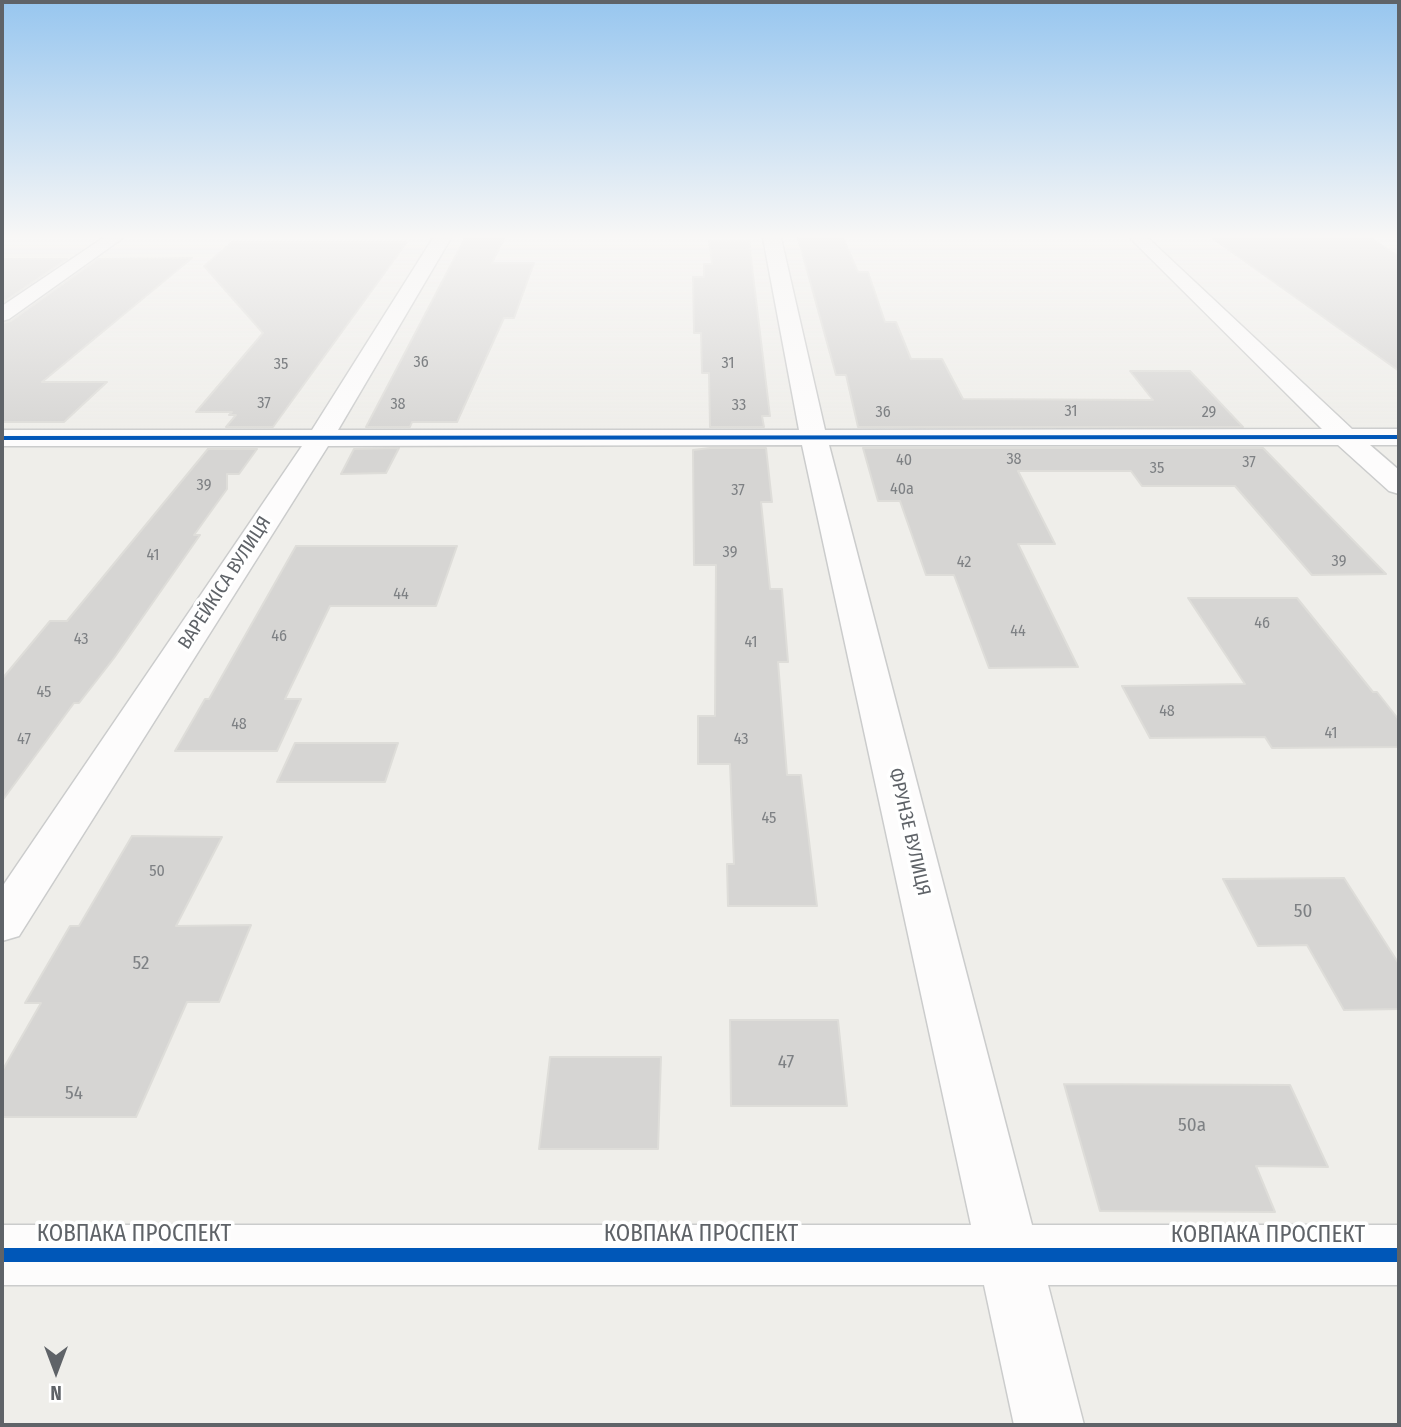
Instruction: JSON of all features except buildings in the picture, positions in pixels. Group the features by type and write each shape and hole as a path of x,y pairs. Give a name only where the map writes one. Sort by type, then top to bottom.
{"street":[{"path":"2,315 17,305"},
{"name":"ВАРЕЙКІСА ВУЛИЦЯ","path":"2,924 320,438 401,305"},
{"name":"ФРУНЗЕ ВУЛИЦЯ","path":"786,305 814,438 1049,1425"},
{"path":"1207,305 1399,485"},
{"path":"2,438 1399,436"},
{"name":"КОВПАКА ПРОСПЕКТ","path":"2,1255 1399,1255"}],"cycle path":[{"path":"2,438 1399,437"},
{"path":"2,1255 1399,1255"}]}
